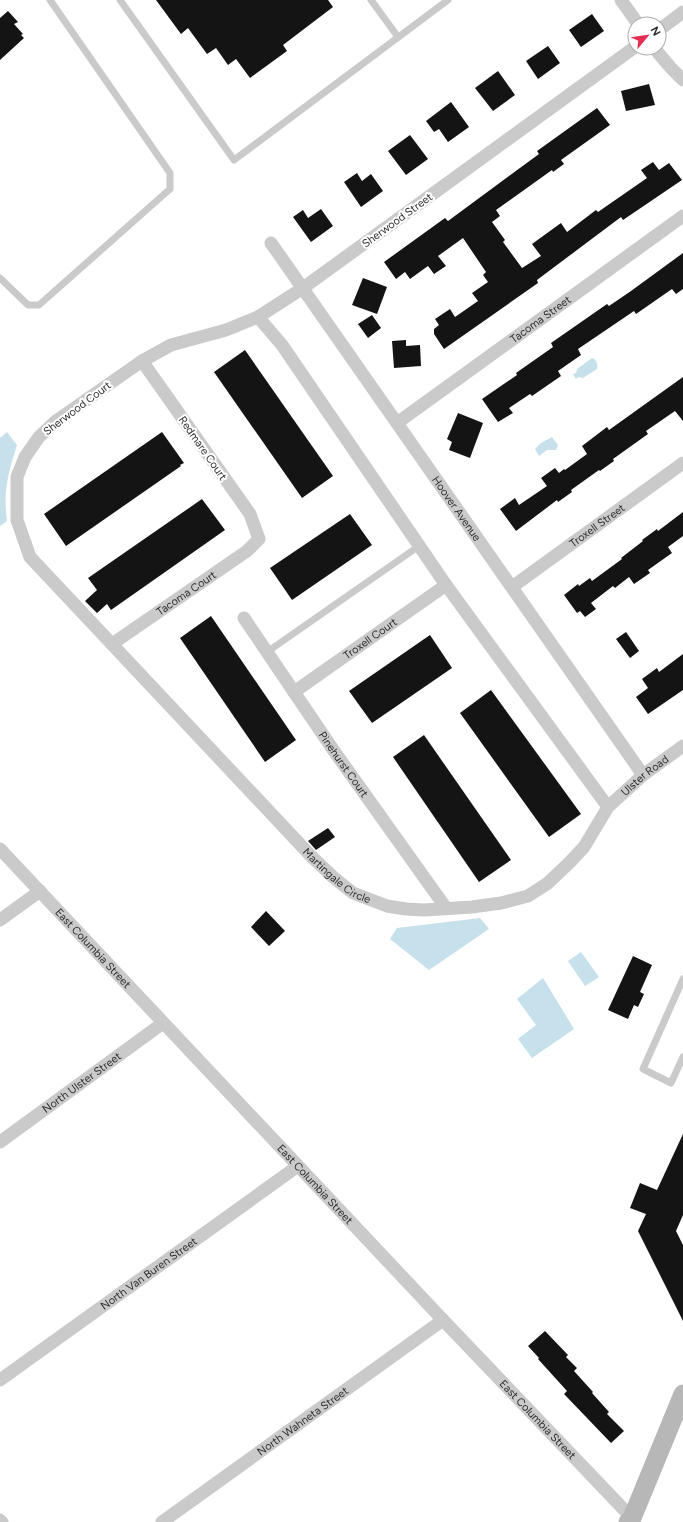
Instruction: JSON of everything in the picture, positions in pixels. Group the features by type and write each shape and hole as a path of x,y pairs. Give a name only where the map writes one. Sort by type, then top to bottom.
{"street":[{"path":"621,0 632,16"},
{"path":"667,24 683,12"},
{"name":"Sherwood Street","path":"142,361 171,345 226,330 258,317 303,288 627,53"},
{"path":"661,56 683,80"},
{"name":"Tacoma Street","path":"397,423 683,216"},
{"name":"Hoover Avenue","path":"271,243 643,775"},
{"path":"258,317 282,345 446,586 608,807"},
{"name":"Redmare Court","path":"142,361 250,514 259,539"},
{"name":"Sherwood Court","path":"112,644 30,557 17,520 17,477 25,457 39,437 56,421 142,361"},
{"name":"Troxell Street","path":"512,587 683,463"},
{"name":"Tacoma Court","path":"112,644 247,551 259,539"},
{"name":"Troxell Court","path":"294,692 446,586"},
{"name":"Pinehurst Court","path":"244,618 338,757 446,908"},
{"name":"Martingale Circle","path":"112,644 311,856 333,877 354,893 387,906 424,910 472,907 502,903 528,896 548,883 584,847 608,807"},
{"name":"Ulster Road","path":"608,807 643,775 683,746"},
{"name":"East Columbia Street","path":"0,849 443,1320 628,1521"},
{"path":"0,920 40,892"},
{"name":"North Ulster Street","path":"0,1142 163,1023"},
{"name":"North Van Buren Street","path":"0,1380 298,1166"},
{"name":"North Wahneta Street","path":"162,1522 443,1320"},
{"path":"628,1521 683,1394"}],"lane":[{"path":"0,278 28,304 39,305 170,188 170,173 50,0"},
{"path":"120,0 234,160 448,0"},
{"path":"371,0 398,38"},
{"path":"267,652 419,546"},
{"path":"683,979 643,1069 671,1083 683,1057"}],"water":[{"path":"592,358 597,362 597,369 583,378 578,377 576,379 573,374 576,373 577,369"},
{"path":"7,432 17,445 7,483 7,521 0,526 0,438"},
{"path":"552,437 558,445 556,450 547,450 539,456 535,449 541,443"},
{"path":"480,918 489,929 429,970 390,939 397,928"},
{"path":"581,952 599,977 585,986 568,961"},
{"path":"543,978 574,1029 532,1058 518,1039 536,1025 517,999"}],"building":[{"path":"156,0 328,0 333,7 283,45 287,51 250,78 236,59 228,65 216,48 207,54 188,28 181,34"},
{"path":"8,11 18,22 14,24 23,34 21,35 24,38 0,60 0,18"},
{"path":"592,14 604,31 581,47 569,30"},
{"path":"548,46 560,63 538,79 526,61"},
{"path":"498,71 515,95 493,111 475,88"},
{"path":"649,84 655,105 626,111 621,91"},
{"path":"451,102 469,127 448,142 439,129 434,132 426,121"},
{"path":"597,108 610,125 561,160 564,164 553,172 552,170 496,210 500,216 492,222 505,240 503,242 522,268 541,256 532,244 561,223 567,232 596,210 598,212 647,178 641,170 653,162 659,170 669,163 682,180 623,220 621,217 537,280 538,283 444,349 434,334 434,329 439,325 435,319 450,309 455,317 478,301 472,293 488,282 483,275 486,272 463,238 438,256 446,266 434,274 428,266 410,279 405,272 396,279 384,262 445,218 448,221 539,154 537,151"},
{"path":"410,135 428,159 406,175 388,151"},
{"path":"357,173 362,181 371,174 383,191 361,207 344,182"},
{"path":"321,209 333,226 311,242 293,217 303,210 308,218"},
{"path":"683,253 683,289 676,294 672,289 636,314 634,311 578,349 581,355 558,371 561,376 532,396 530,394 509,408 513,413 498,422 482,399 517,375 516,373 553,347 551,343 607,304 609,306 631,291"},
{"path":"363,278 387,287 377,314 352,305"},
{"path":"372,315 381,328 368,338 358,324"},
{"path":"406,340 406,346 420,345 421,366 394,368 392,341"},
{"path":"245,350 333,476 302,498 214,372"},
{"path":"683,377 683,421 675,411 646,431 648,434 613,459 614,461 571,490 572,492 558,502 557,500 516,531 500,509 515,498 519,505 547,486 541,478 555,468 559,473 564,469 565,470 587,454 582,446 607,427 609,430"},
{"path":"458,413 483,423 470,458 449,450 452,442 447,439"},
{"path":"162,432 184,463 66,546 44,514"},
{"path":"202,499 225,530 111,610 107,604 97,613 85,601 97,590 88,578"},
{"path":"683,512 683,536 668,547 672,553 648,570 650,573 634,584 629,577 615,588 613,586 591,603 596,609 585,617 580,611 577,613 564,595 578,584 579,586 590,578 592,581 622,559 621,558 643,541 642,540 657,529 658,531"},
{"path":"350,514 372,545 292,600 270,568"},
{"path":"211,616 296,740 265,762 180,638"},
{"path":"626,632 639,651 630,658 616,639"},
{"path":"430,635 452,668 372,723 349,691"},
{"path":"683,654 683,690 648,714 636,697 648,688 642,679 657,668 659,672"},
{"path":"491,690 581,814 549,837 460,713"},
{"path":"424,735 511,860 479,882 393,757"},
{"path":"328,828 335,837 316,850 308,841"},
{"path":"266,911 285,931 269,946 251,927"},
{"path":"633,956 652,965 640,992 644,994 638,1007 634,1005 628,1019 608,1010"},
{"path":"683,1134 683,1215 676,1231 683,1245 683,1321 638,1231 646,1214 630,1208 640,1183 657,1190"},
{"path":"545,1331 568,1355 566,1357 577,1368 574,1371 609,1412 607,1414 624,1431 611,1443 564,1394 567,1391 528,1346"}]}
